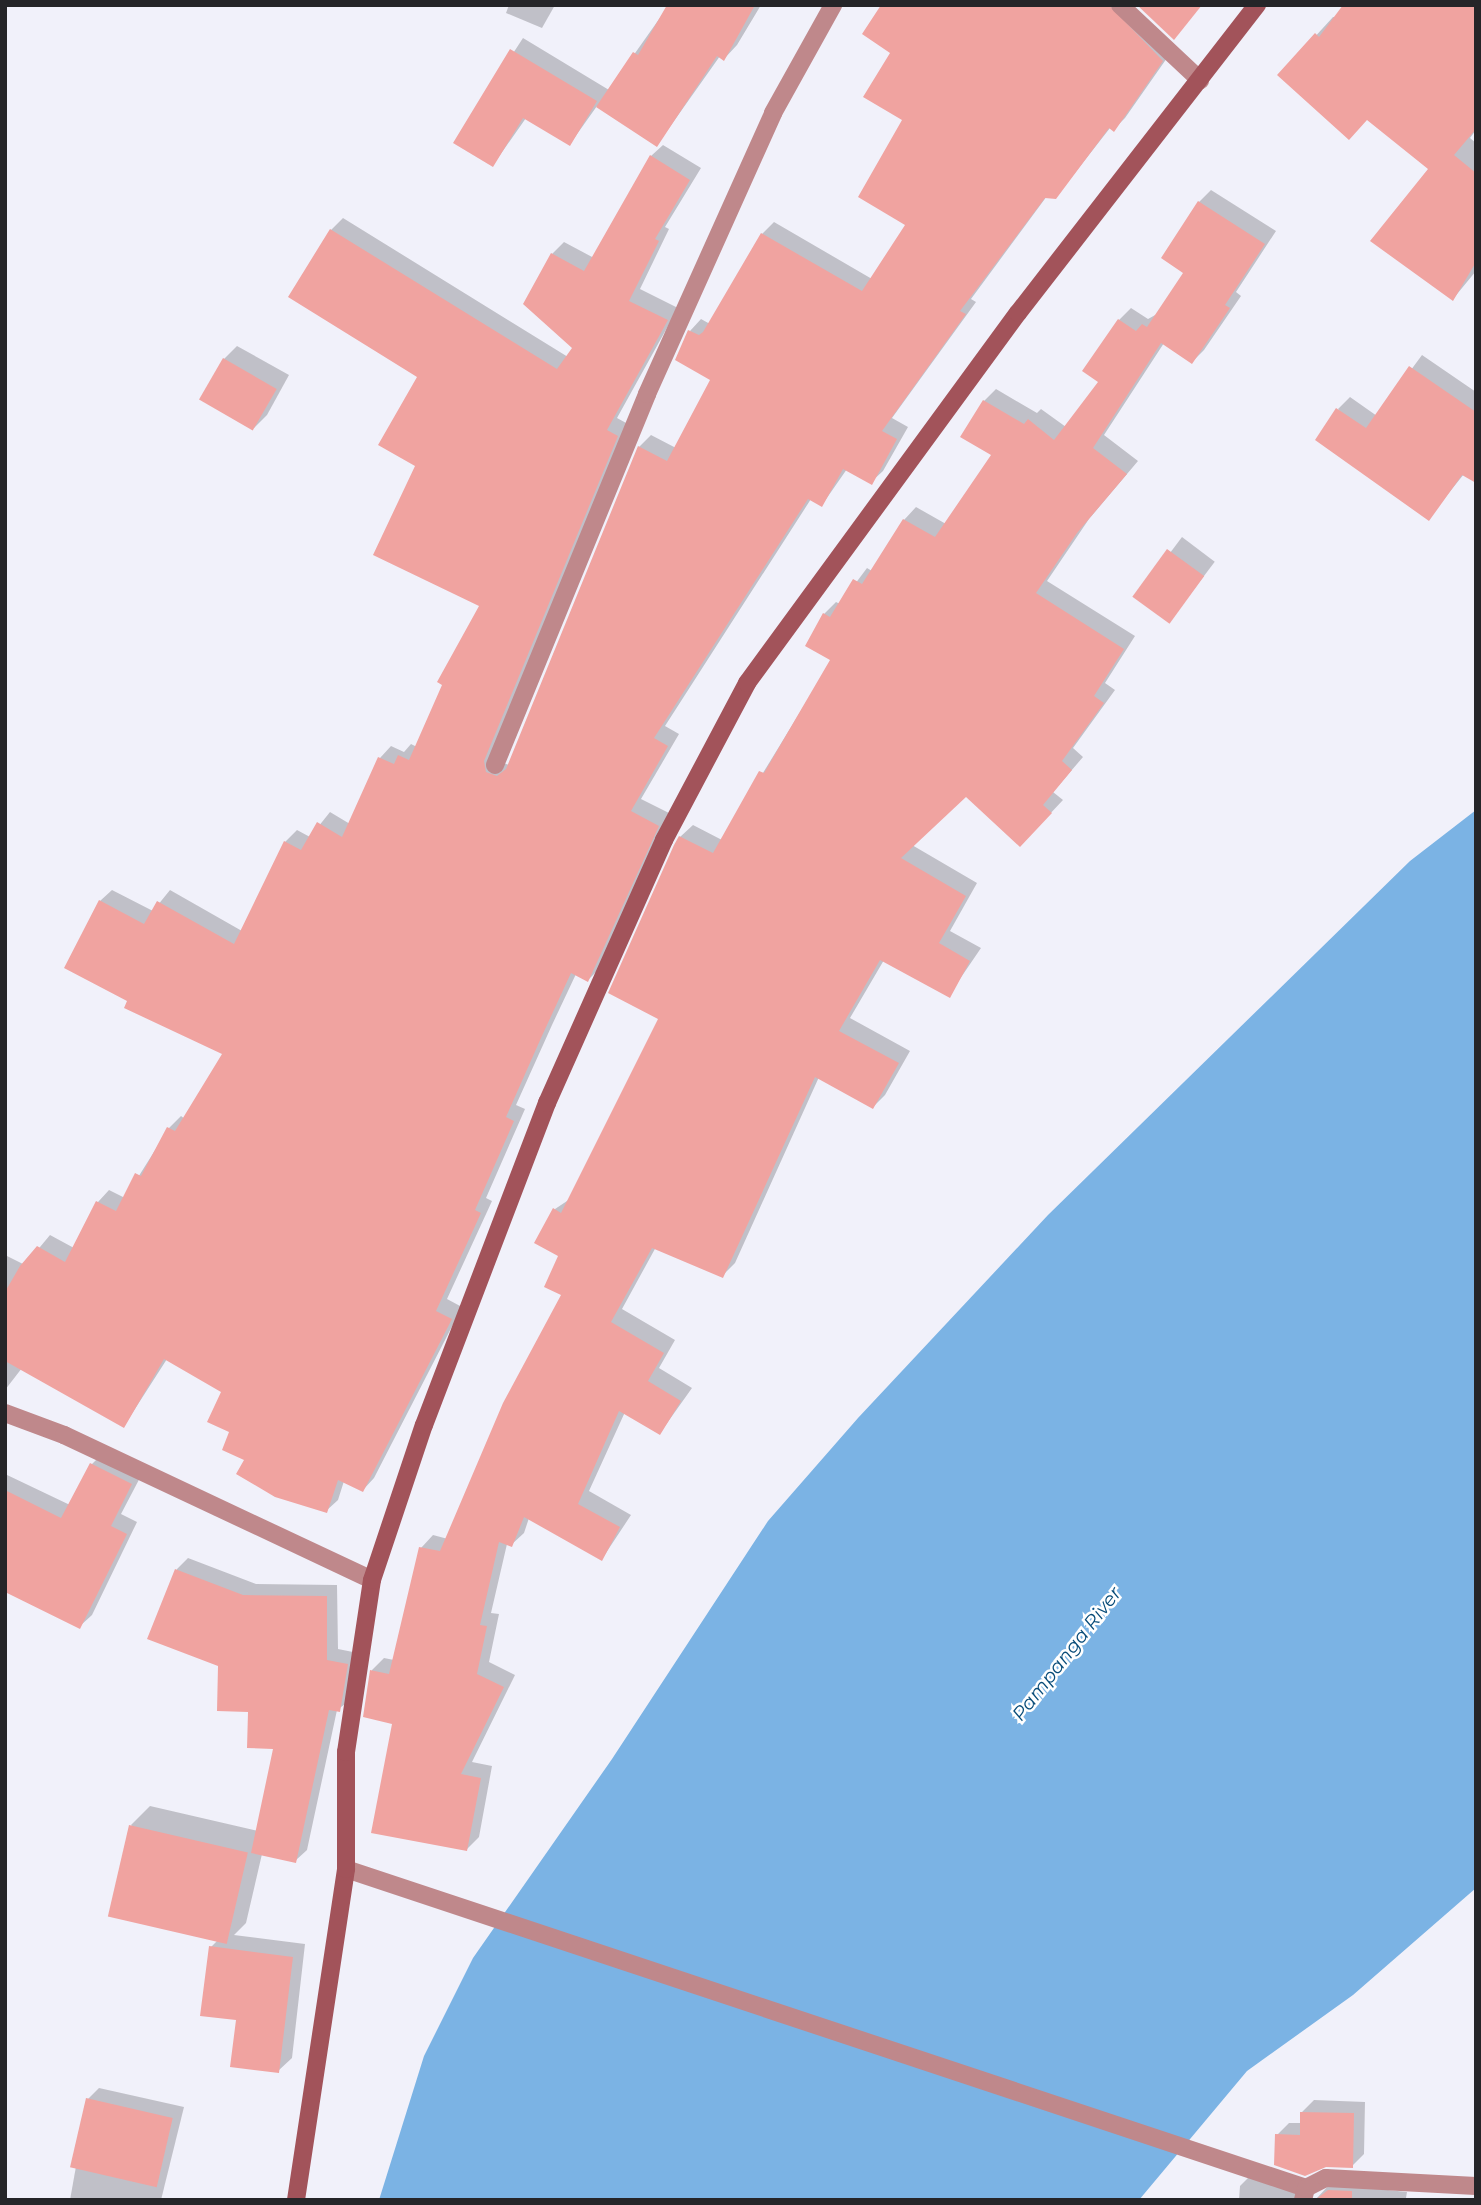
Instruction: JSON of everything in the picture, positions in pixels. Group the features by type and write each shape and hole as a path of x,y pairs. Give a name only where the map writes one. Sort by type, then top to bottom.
{"street":[{"path":"495,765 647,394 773,113 834,5"},
{"path":"1120,5 1200,80"},
{"path":"296,2200 346,1869 346,1752 372,1580 424,1425 547,1103 664,840 747,683 1018,313 1257,5"},
{"path":"5,1413 64,1435 372,1580"},
{"path":"346,1869 1208,2154 1304,2194 1326,2178 1476,2186"}],"water":[{"name":"Pampanga River","path":"1476,810 1476,1888 1353,1995 1247,2071 1139,2200 379,2200 424,2056 473,1958 612,1759 768,1521 858,1418 1048,1215 1410,861"}],"building":[{"path":"667,5 755,5 724,61 717,56 657,147 596,107 633,52 638,55"},
{"path":"881,5 1109,5 1163,61 1114,132 1109,128 1056,199 1045,198 960,311 966,314 882,431 897,439 872,485 843,469 822,507 808,499 654,738 668,746 631,811 659,826 588,982 571,973 541,1038 506,1117 514,1121 475,1210 481,1213 436,1311 452,1319 363,1492 338,1480 327,1513 275,1497 236,1474 244,1460 222,1450 229,1432 207,1422 221,1392 164,1359 124,1428 5,1361 5,1292 20,1266 37,1246 65,1262 96,1201 116,1211 135,1173 141,1176 167,1127 175,1131 222,1054 124,1008 127,1001 64,968 99,900 144,924 157,901 234,944 284,841 301,850 317,822 342,837 378,757 394,764 398,755 409,760 442,685 437,682 479,606 373,555 415,466 378,445 417,377 288,297 330,229 557,369 572,348 523,304 551,253 584,271 650,155 690,180 655,239 659,241 629,301 668,320 607,430 618,436 484,761 486,772 497,776 506,769 638,446 667,461 710,380 675,360 688,330 699,335 703,332 761,233 862,291 905,225 858,197 902,120 863,97 890,53 862,34"},
{"path":"1137,5 1202,5 1174,40"},
{"path":"1343,5 1476,5 1476,129 1454,155 1476,173 1476,262 1453,301 1370,241 1428,169 1367,120 1349,140 1277,75 1315,33 1319,37"},
{"path":"510,49 597,101 570,146 523,118 493,167 453,143"},
{"path":"1198,201 1265,244 1225,305 1230,308 1192,364 1161,343 1093,448 1127,474 1077,533 1036,593 1124,649 1094,696 1104,703 1062,761 1072,770 1043,805 1052,813 1020,847 966,797 901,858 966,896 939,943 970,961 950,998 880,960 839,1031 899,1063 873,1109 815,1077 723,1278 652,1248 611,1322 664,1353 648,1381 681,1401 660,1435 619,1411 578,1504 620,1527 602,1561 524,1517 512,1547 499,1542 480,1625 487,1626 477,1674 504,1687 461,1774 481,1778 467,1851 371,1833 392,1724 363,1717 370,1670 389,1674 419,1547 440,1551 503,1403 561,1295 544,1287 558,1256 534,1243 553,1208 561,1213 658,1019 608,993 674,845 679,836 713,853 759,771 764,773 830,660 805,646 823,613 830,617 853,579 862,584 903,519 935,537 991,455 960,437 983,400 1024,424 1028,419 1054,440 1098,382 1082,371 1118,319 1136,331 1142,324 1147,327 1183,273 1161,258"},
{"path":"223,358 277,389 253,431 199,400"},
{"path":"1409,366 1476,412 1476,483 1462,475 1429,521 1315,440 1336,408 1366,428"},
{"path":"1167,549 1204,576 1170,624 1132,597"},
{"path":"90,1463 132,1484 111,1526 127,1534 80,1629 5,1592 5,1490 61,1518"},
{"path":"175,1569 243,1595 327,1596 327,1660 348,1664 340,1712 329,1710 296,1863 251,1853 273,1749 247,1748 248,1712 217,1711 218,1666 147,1639"},
{"path":"129,1825 248,1852 227,1944 108,1917"},
{"path":"209,1946 293,1957 279,2073 230,2067 236,2020 200,2016"},
{"path":"86,2098 173,2118 157,2187 70,2167"},
{"path":"1300,2112 1354,2113 1353,2168 1326,2167 1305,2176 1274,2165 1275,2134 1300,2135"},
{"path":"1328,2190 1352,2191 1352,2200 1315,2200"}]}
